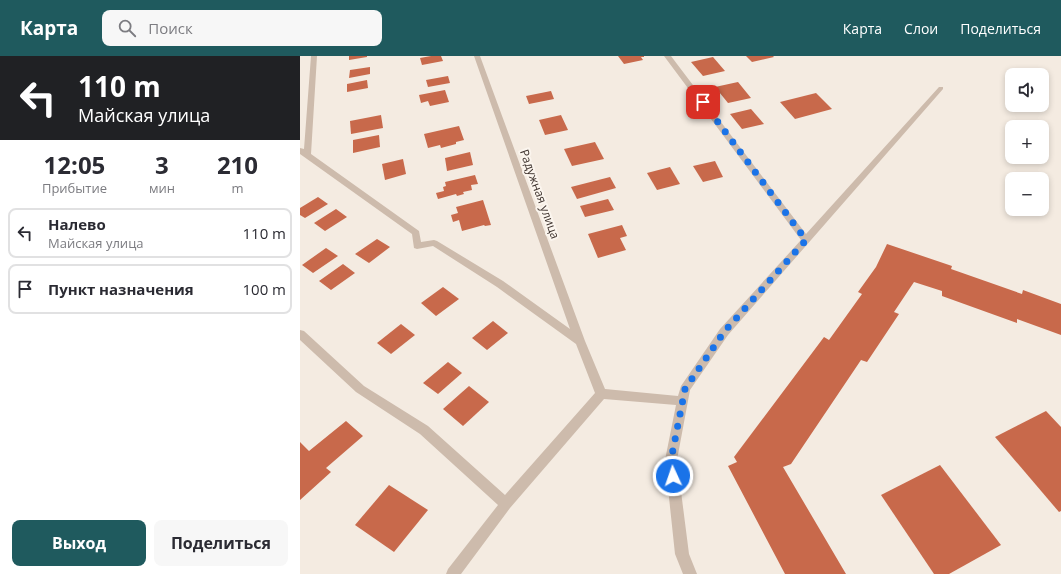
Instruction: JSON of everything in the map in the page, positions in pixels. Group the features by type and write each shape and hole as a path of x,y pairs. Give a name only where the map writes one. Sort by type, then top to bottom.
{"street":[{"path":"314,56 304,152 416,233 417,246 434,243 500,284 580,341"},
{"name":"Радужная улица","path":"477,56 580,341 601,394"},
{"path":"666,56 675,64 806,240"},
{"path":"690,574 682,554 671,460 685,389 724,332 941,88"},
{"path":"300,334 360,389 424,430 506,504"},
{"path":"453,574 506,504 601,394 682,401"}],"building":[{"path":"349,56 367,56 367,57 349,60"},
{"path":"441,56 443,61 422,65 420,58"},
{"path":"618,56 644,57 641,57 643,60 624,64"},
{"path":"746,56 773,56 774,57 752,62"},
{"path":"713,57 725,71 703,76 691,62"},
{"path":"370,67 370,74 349,78 350,70"},
{"path":"448,76 450,83 428,87 426,80"},
{"path":"367,80 368,88 347,92 347,84"},
{"path":"738,82 751,98 728,103 715,87"},
{"path":"445,90 449,102 430,106 428,101 421,103 419,95"},
{"path":"551,91 554,99 529,104 526,96"},
{"path":"816,93 832,109 795,119 780,102"},
{"path":"751,109 764,124 742,129 730,114"},
{"path":"381,115 383,128 351,134 350,121"},
{"path":"561,115 568,130 545,135 539,120"},
{"path":"459,126 464,140 441,148 440,145 428,148 424,134"},
{"path":"379,135 380,147 353,153 353,140"},
{"path":"595,142 604,159 572,166 564,149"},
{"path":"470,152 473,165 447,171 445,158"},
{"path":"403,159 406,174 385,180 382,164"},
{"path":"715,161 723,177 703,182 693,166"},
{"path":"670,167 680,184 657,190 647,173"},
{"path":"475,175 478,184 471,185 472,190 463,192 464,194 457,196 456,194 438,199 436,193 444,191 443,187 446,186 445,182"},
{"path":"610,177 616,188 577,199 571,187"},
{"path":"318,197 328,204 305,218 300,215 300,208"},
{"path":"608,199 614,210 585,217 580,206"},
{"path":"483,200 491,225 484,225 462,231 459,220 453,222 451,215 458,213 456,207"},
{"path":"336,209 347,217 325,231 314,223"},
{"path":"622,225 627,236 620,238 626,250 598,258 588,234"},
{"path":"377,239 390,247 369,263 355,254"},
{"path":"887,244 952,266 951,269 1022,294 1023,290 1061,304 1061,335 1017,319 1017,323 942,296 942,291 914,282 894,312 899,314 867,362 861,360 791,464 783,467 846,574 785,574 728,466 737,462 734,457 824,337 829,340 862,294 858,292 876,267"},
{"path":"326,248 338,256 313,273 302,265"},
{"path":"343,264 355,273 331,290 319,281"},
{"path":"443,287 459,299 436,316 421,303"},
{"path":"493,321 508,333 487,350 472,338"},
{"path":"401,324 415,335 391,354 377,343"},
{"path":"448,362 462,373 438,394 423,383"},
{"path":"469,386 489,402 463,426 443,409"},
{"path":"1046,411 1061,427 1061,511 1059,512 995,437"},
{"path":"346,421 363,436 326,468 331,472 300,500 300,442 309,451"},
{"path":"940,465 1001,545 949,574 934,574 881,495"},
{"path":"389,485 428,510 394,552 355,525"}],"route":[{"path":"673,476 671,460 685,389 724,332 806,240 703,102"}]}
